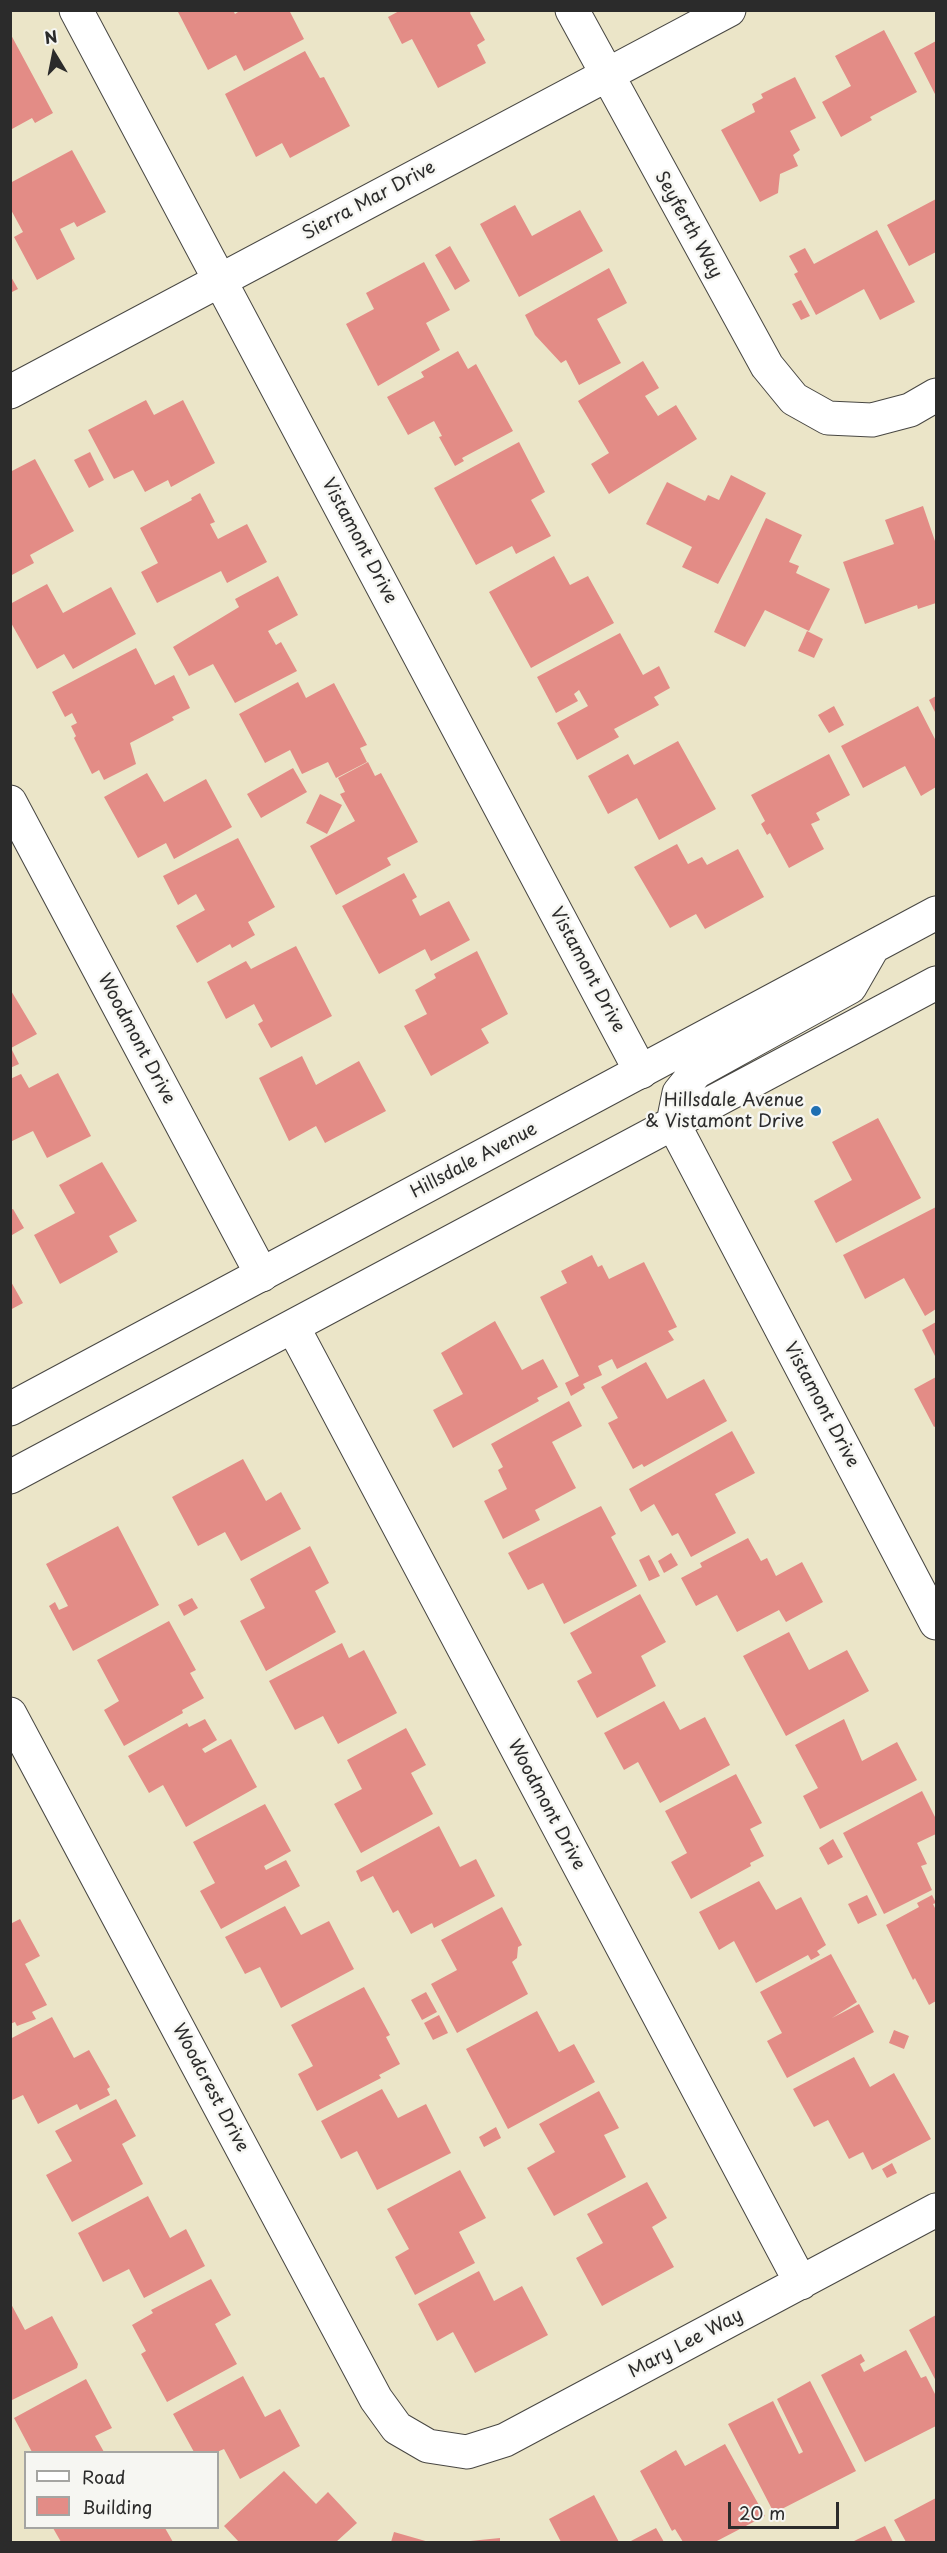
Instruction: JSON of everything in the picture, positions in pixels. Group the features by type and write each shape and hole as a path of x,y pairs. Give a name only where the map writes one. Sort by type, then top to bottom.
{"main road":[{"name":"Vistamont Drive","path":"76,10 641,1072"},
{"name":"Seyferth Way","path":"572,10 606,76 767,366 794,399 828,418 872,420 910,410 936,395"},
{"name":"Sierra Mar Drive","path":"10,392 729,10"},
{"name":"Woodmont Drive","path":"10,802 262,1275"},
{"name":"Hillsdale Avenue","path":"10,1409 936,913"},
{"path":"673,1123 680,1092 696,1072 850,987 873,947"},
{"path":"10,1477 936,983"},
{"name":"Vistamont Drive","path":"673,1123 936,1623"},
{"name":"Woodmont Drive","path":"293,1327 801,2283"},
{"name":"Woodcrest Drive","path":"10,1714 376,2399 397,2427 428,2446"},
{"name":"Mary Lee Way","path":"428,2446 467,2452 506,2440 936,2210"}],"building":[{"path":"177,10 233,10 235,14 241,10 289,10 304,39 244,71 236,55 208,70"},
{"path":"401,10 472,10 470,13 485,40 477,45 486,63 438,88 412,39 402,44 388,17"},
{"path":"884,30 917,92 870,117 872,120 841,137 822,102 851,86 835,56"},
{"path":"10,33 53,113 35,123 32,118 12,129"},
{"path":"936,41 936,96 914,53"},
{"path":"305,51 320,78 324,77 350,126 290,158 282,143 256,157 225,94"},
{"path":"795,77 816,118 790,131 800,150 793,155 798,166 780,174 778,193 760,202 721,130 755,112 752,104 763,98 761,94"},
{"path":"72,150 106,212 77,227 74,222 60,229 75,259 37,280 14,237 23,232 10,208 10,183"},
{"path":"936,199 936,252 909,266 887,225"},
{"path":"515,205 532,236 580,210 603,251 519,297 480,224"},
{"path":"877,230 915,302 880,320 864,289 816,315 794,274 798,272 789,256 805,248 814,264"},
{"path":"450,246 470,281 455,290 435,255"},
{"path":"424,262 450,310 426,323 440,350 378,386 346,324 374,309 366,293"},
{"path":"609,268 627,303 597,319 621,363 579,385 566,360 561,363 535,335 525,315"},
{"path":"10,275 18,289 10,293"},
{"path":"801,300 810,316 801,320 792,304"},
{"path":"458,351 468,369 476,364 513,431 462,458 464,461 455,466 439,437 442,436 434,421 408,435 387,397 424,377 421,372"},
{"path":"643,361 659,388 645,396 658,416 676,405 697,439 609,494 591,464 609,453 578,401"},
{"path":"146,400 154,415 183,400 215,463 171,487 168,480 145,492 133,470 114,479 88,430"},
{"path":"519,442 545,492 531,500 551,536 516,554 512,546 476,565 434,488"},
{"path":"90,452 104,480 89,488 74,460"},
{"path":"35,459 74,531 30,555 34,563 10,576 10,472"},
{"path":"731,475 766,493 718,584 682,567 692,547 646,524 667,482 705,501 708,495 719,500"},
{"path":"200,493 215,522 210,524 218,539 247,524 267,562 227,583 221,571 157,603 141,572 158,563 140,528 192,500 191,498"},
{"path":"923,506 936,544 936,603 918,609 917,605 865,624 843,562 894,544 885,520"},
{"path":"766,518 802,535 789,562 799,566 796,573 830,589 809,631 765,610 745,647 714,632"},
{"path":"554,556 570,585 588,576 614,623 531,668 489,592"},
{"path":"278,576 298,615 268,631 276,645 281,642 297,671 235,703 213,664 189,676 173,647 239,607 235,599"},
{"path":"47,584 63,613 111,587 136,634 73,669 64,654 37,669 10,621 10,604"},
{"path":"807,631 823,639 814,658 798,651"},
{"path":"620,633 643,675 659,666 670,688 654,697 659,705 614,729 619,737 577,760 557,723 588,706 579,690 574,694 578,701 556,713 537,677"},
{"path":"136,648 155,685 174,675 190,708 172,717 174,720 130,743 136,764 104,780 99,770 92,774 74,738 76,736 71,726 77,723 72,713 65,717 52,692"},
{"path":"298,682 306,698 334,683 367,745 360,748 367,762 336,778 328,762 302,774 290,750 265,763 239,714"},
{"path":"936,696 936,714 929,700"},
{"path":"834,706 844,725 829,733 818,715"},
{"path":"918,706 936,741 936,787 921,796 905,766 863,788 841,746"},
{"path":"678,741 716,809 659,840 637,798 608,814 588,776 628,754 634,765"},
{"path":"829,754 850,795 816,813 820,820 811,824 824,849 789,868 770,833 767,835 761,824 765,821 751,795"},
{"path":"368,762 375,776 381,773 418,842 387,858 391,865 336,895 310,846 355,821 340,794 345,792 338,778"},
{"path":"293,768 307,792 261,818 247,794"},
{"path":"147,773 164,802 206,779 232,827 174,859 166,843 138,858 104,797"},
{"path":"320,794 342,805 327,834 306,823"},
{"path":"238,838 275,907 248,922 255,935 232,948 230,944 197,963 176,926 205,910 196,894 178,905 163,876"},
{"path":"677,844 688,864 702,857 707,865 738,849 764,897 705,929 696,914 670,928 634,867"},
{"path":"404,873 417,897 412,900 420,916 449,901 470,940 431,961 425,949 379,974 342,906"},
{"path":"296,946 332,1016 271,1048 258,1024 263,1021 254,1004 226,1019 207,982 246,961 251,969"},
{"path":"477,951 508,1014 481,1029 489,1043 431,1076 404,1026 427,1014 415,990 436,978 434,974"},
{"path":"10,989 37,1034 11,1048 19,1064 10,1068"},
{"path":"302,1056 316,1085 359,1061 386,1111 325,1143 316,1126 289,1141 259,1078"},
{"path":"58,1073 91,1136 47,1158 33,1131 10,1142 10,1079 21,1074 29,1088"},
{"path":"878,1118 921,1198 836,1243 814,1201 852,1180 832,1142"},
{"path":"102,1162 137,1221 109,1236 118,1252 60,1284 34,1235 75,1213 59,1185"},
{"path":"936,1207 936,1309 925,1316 904,1278 865,1299 843,1255"},
{"path":"13,1209 24,1228 12,1235 10,1210"},
{"path":"592,1255 598,1267 602,1265 609,1279 644,1262 677,1327 668,1331 674,1340 617,1369 612,1359 598,1366 602,1375 583,1384 585,1388 571,1396 565,1383 579,1376 540,1297 567,1283 561,1271"},
{"path":"10,1280 23,1303 10,1310"},
{"path":"495,1321 522,1370 543,1359 558,1387 537,1398 539,1401 453,1448 433,1410 463,1394 441,1353"},
{"path":"936,1322 936,1358 922,1330"},
{"path":"646,1362 667,1399 704,1379 727,1421 644,1467 642,1464 633,1469 608,1423 618,1418 601,1387"},
{"path":"936,1377 936,1426 934,1427 914,1389"},
{"path":"569,1401 582,1426 552,1442 576,1488 535,1510 540,1520 503,1539 484,1501 507,1489 498,1470 503,1467 491,1444"},
{"path":"732,1431 755,1473 715,1494 736,1533 691,1557 678,1533 672,1536 654,1504 641,1512 629,1489"},
{"path":"243,1459 266,1501 281,1492 301,1529 241,1561 225,1532 198,1546 172,1497"},
{"path":"601,1506 616,1534 611,1537 637,1586 564,1624 543,1583 528,1590 508,1553"},
{"path":"118,1526 159,1605 73,1651 49,1606 55,1602 59,1610 68,1606 46,1564"},
{"path":"748,1538 761,1561 767,1558 776,1576 802,1562 823,1602 786,1622 779,1610 737,1632 717,1595 696,1606 681,1578 702,1567 700,1563"},
{"path":"310,1546 329,1583 315,1591 336,1632 266,1671 240,1621 265,1608 250,1579"},
{"path":"671,1553 678,1565 664,1573 658,1561"},
{"path":"649,1555 660,1576 649,1581 639,1560"},
{"path":"640,1594 666,1642 641,1656 656,1686 597,1718 577,1681 592,1673 570,1633"},
{"path":"192,1598 198,1608 184,1616 178,1605"},
{"path":"169,1621 196,1670 190,1673 204,1698 182,1710 183,1713 124,1746 104,1710 119,1701 97,1660"},
{"path":"789,1632 809,1670 847,1650 869,1691 786,1736 743,1656"},
{"path":"342,1643 349,1658 364,1650 397,1713 338,1744 323,1716 295,1730 269,1681"},
{"path":"664,1701 680,1730 705,1717 730,1765 660,1803 638,1762 624,1770 604,1733"},
{"path":"205,1719 217,1740 202,1749 205,1753 231,1739 257,1787 186,1827 163,1785 149,1793 128,1756 187,1723 189,1727"},
{"path":"844,1719 862,1761 897,1742 917,1780 820,1829 803,1796 818,1788 795,1745"},
{"path":"406,1728 426,1765 411,1773 433,1814 361,1853 334,1804 362,1789 347,1760"},
{"path":"736,1774 762,1823 750,1829 764,1856 750,1863 751,1866 691,1899 671,1862 687,1853 665,1811"},
{"path":"922,1791 936,1819 936,1834 917,1843 927,1864 921,1866 932,1890 884,1914 843,1833"},
{"path":"265,1804 291,1851 264,1866 266,1870 286,1860 300,1886 221,1929 200,1891 215,1883 193,1842"},
{"path":"439,1826 460,1867 476,1859 495,1896 434,1928 432,1923 411,1934 398,1910 393,1913 373,1876 361,1882 356,1871"},
{"path":"833,1839 843,1857 828,1865 819,1848"},
{"path":"759,1881 776,1910 801,1897 826,1945 817,1951 820,1955 811,1960 808,1955 756,1983 734,1941 719,1950 699,1912"},
{"path":"867,1895 877,1915 858,1924 848,1904"},
{"path":"932,1895 936,1903 933,1904 936,1910 936,2001 929,2005 915,1978 913,1980 886,1925 919,1907 917,1903"},
{"path":"285,1906 301,1935 329,1921 354,1969 281,2008 260,1967 245,1974 225,1937"},
{"path":"502,1907 522,1945 518,1947 517,1958 512,1962 528,1994 457,2033 431,1984 457,1970 441,1940"},
{"path":"20,1919 40,1956 25,1964 47,2005 32,2012 36,2019 17,2026 15,2022 10,2024 10,1924"},
{"path":"831,1954 857,2002 832,2018 859,2004 874,2032 787,2078 767,2041 782,2033 760,1992"},
{"path":"364,1987 390,2035 386,2037 400,2064 379,2075 381,2078 317,2111 298,2074 313,2066 291,2025"},
{"path":"426,1992 437,2012 422,2020 411,2000"},
{"path":"537,2011 559,2052 574,2044 595,2082 508,2129 466,2049"},
{"path":"439,2015 448,2033 433,2040 424,2023"},
{"path":"52,2017 74,2058 89,2050 110,2087 107,2089 110,2095 80,2110 77,2104 38,2124 23,2095 10,2101 10,2039"},
{"path":"894,2030 909,2036 904,2049 889,2043"},
{"path":"854,2057 870,2087 894,2073 931,2139 872,2170 863,2152 849,2159 828,2120 814,2127 793,2089"},
{"path":"382,2089 398,2118 426,2104 451,2153 377,2190 357,2151 341,2159 321,2121"},
{"path":"599,2091 619,2128 604,2135 626,2177 554,2216 527,2168 555,2152 539,2124"},
{"path":"116,2099 136,2136 122,2144 143,2184 72,2222 46,2175 72,2161 55,2131"},
{"path":"496,2127 501,2138 484,2147 479,2137"},
{"path":"892,2163 897,2173 887,2178 882,2169"},
{"path":"460,2170 486,2218 459,2232 475,2263 415,2295 395,2257 409,2249 387,2209"},
{"path":"647,2182 667,2218 652,2227 674,2267 602,2306 576,2258 603,2243 587,2214"},
{"path":"148,2196 170,2238 186,2229 205,2266 144,2298 129,2269 103,2282 78,2233"},
{"path":"479,2271 494,2301 522,2286 548,2335 475,2373 453,2332 437,2341 418,2304"},
{"path":"211,2279 231,2315 215,2324 237,2364 167,2402 141,2354 146,2351 132,2325 153,2313 151,2310"},
{"path":"10,2302 25,2330 52,2316 78,2364 77,2368 10,2401"},
{"path":"936,2315 936,2381 909,2330"},
{"path":"906,2350 921,2378 926,2376 936,2396 936,2426 865,2462 821,2375 861,2354 865,2361 860,2364 864,2372"},
{"path":"243,2376 265,2417 280,2409 300,2446 240,2479 224,2449 219,2451 193,2451 173,2414"},
{"path":"86,2379 112,2428 95,2436 103,2451 31,2451 14,2418"},
{"path":"810,2381 856,2471 774,2513 728,2424 773,2401 799,2454 803,2452 777,2399"},
{"path":"725,2444 765,2516 715,2542 683,2542 675,2529 672,2531 640,2471 676,2450 685,2466"},
{"path":"284,2471 316,2504 328,2492 357,2523 336,2542 239,2542 224,2526"},
{"path":"594,2495 619,2542 561,2542 549,2519"},
{"path":"936,2498 936,2542 906,2542 894,2520"},
{"path":"885,2526 893,2542 852,2542"},
{"path":"656,2528 664,2542 629,2542"},
{"path":"54,2529 166,2529 173,2542 61,2542"},
{"path":"394,2532 429,2542 391,2542"},
{"path":"500,2538 500,2542 470,2542 470,2541"}],"place":[{"name":"Hillsdale Avenue & Vistamont Drive","path":"816,1111"}]}
